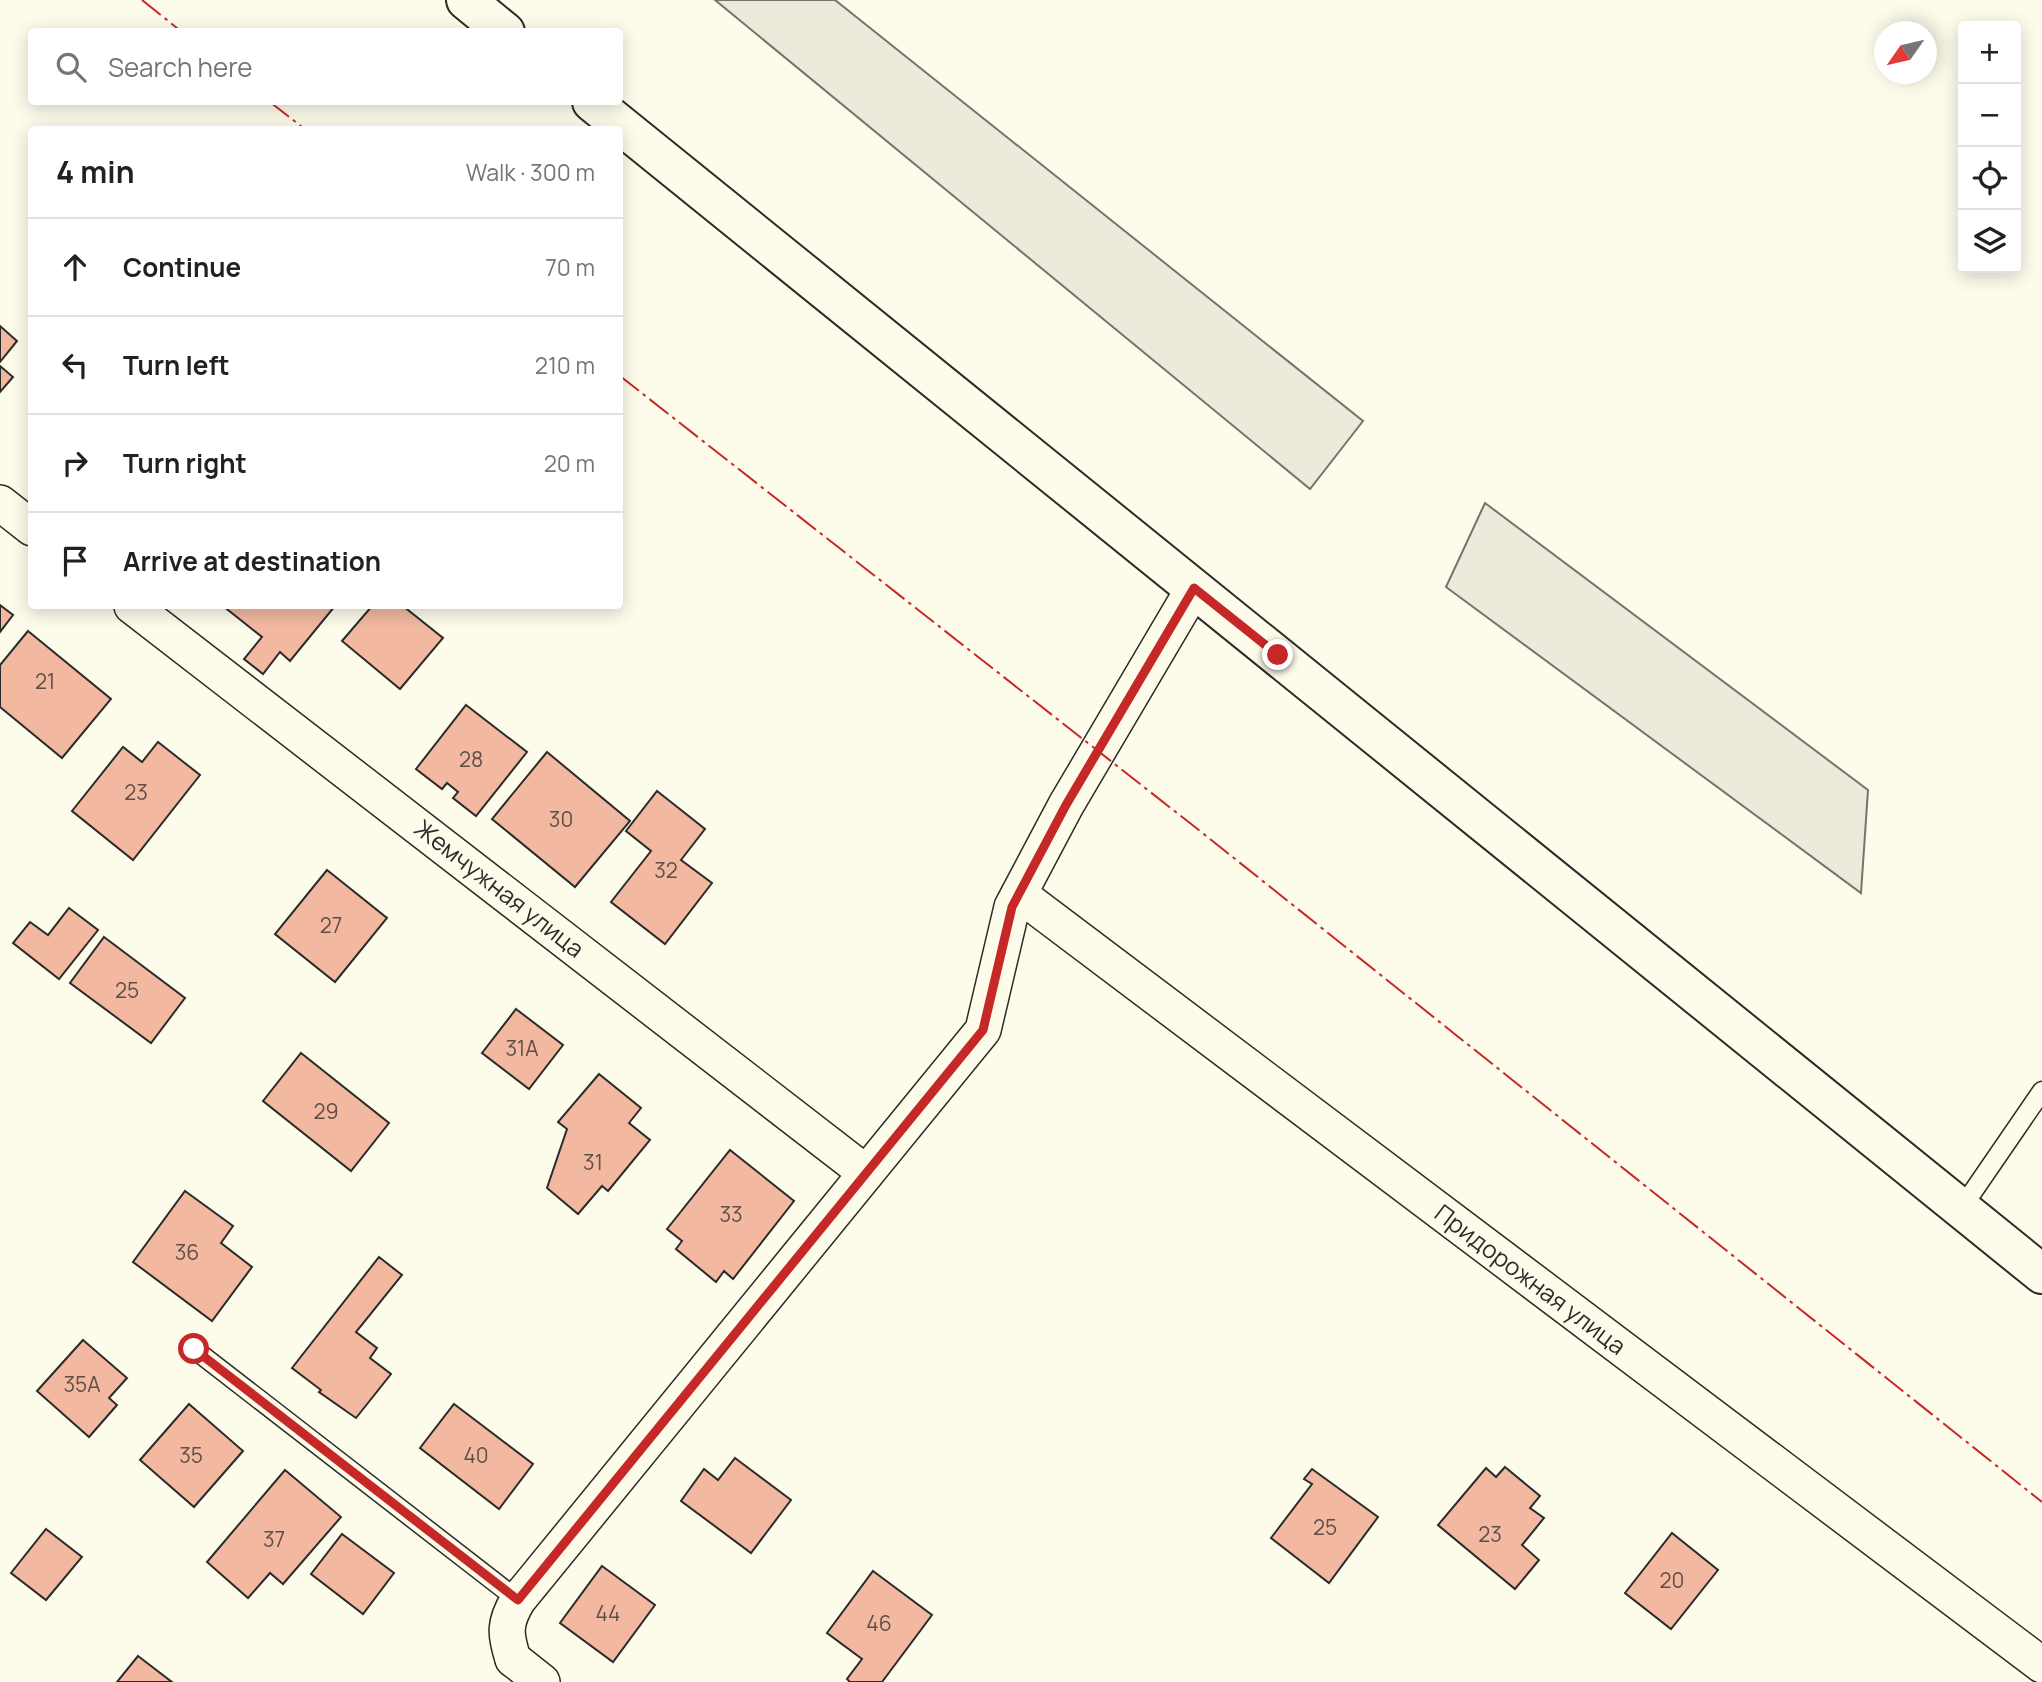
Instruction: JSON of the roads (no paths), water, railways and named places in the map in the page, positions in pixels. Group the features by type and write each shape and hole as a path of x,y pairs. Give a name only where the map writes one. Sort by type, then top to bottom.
{"main road":[{"path":"466,0 500,28"},
{"path":"596,105 622,126"},
{"path":"623,127 2042,1274"}],"street":[{"path":"0,503 28,525"},
{"path":"542,1682 504,1671 508,1618 518,1600 983,1030 1012,907 1066,805 1194,588"},
{"name":"Жемчужная улица","path":"136,609 866,1173"},
{"name":"Придорожная улица","path":"1019,894 2042,1665"}],"lane":[{"path":"1961,1209 2042,1091"},
{"path":"194,1349 518,1600"}]}
